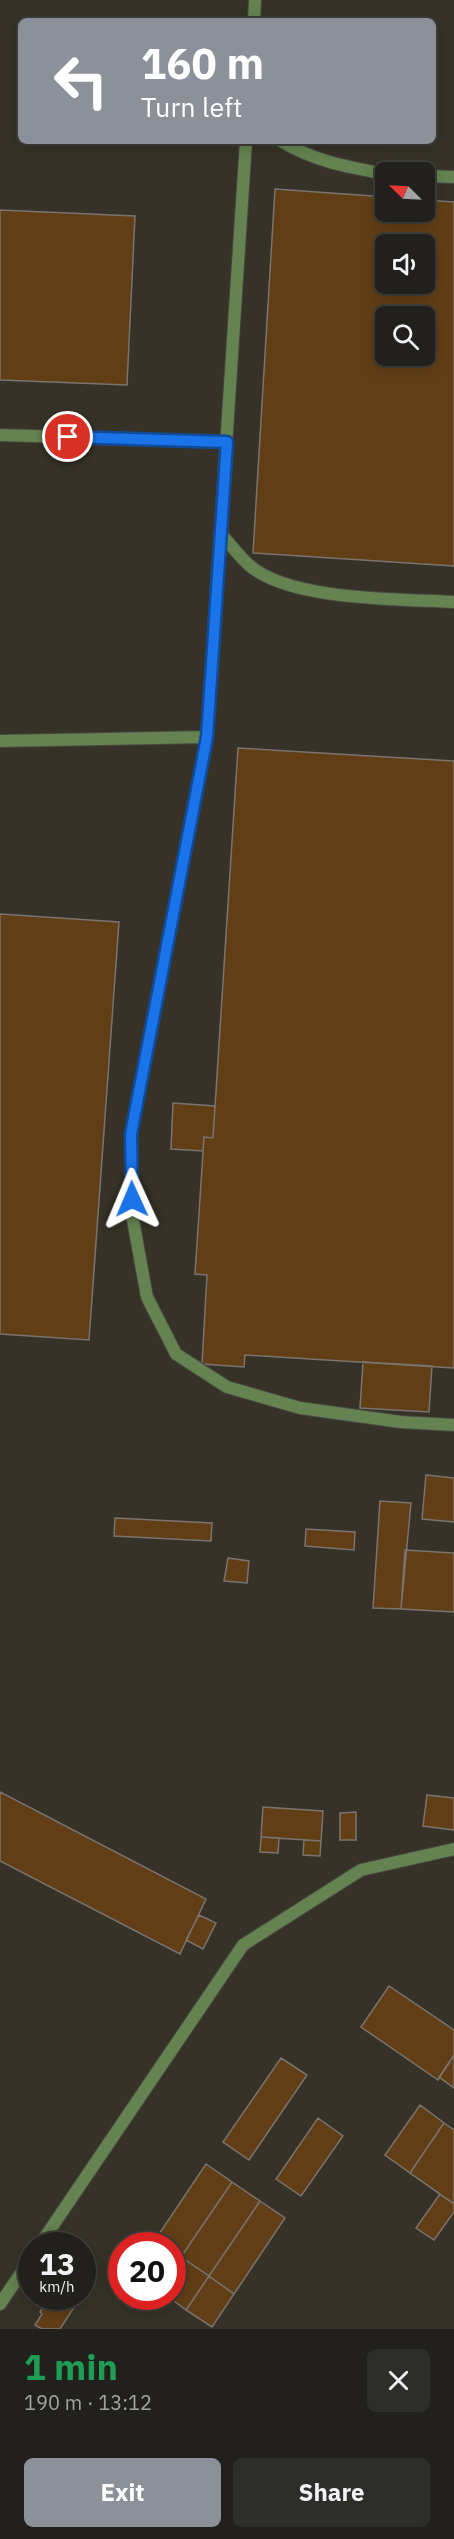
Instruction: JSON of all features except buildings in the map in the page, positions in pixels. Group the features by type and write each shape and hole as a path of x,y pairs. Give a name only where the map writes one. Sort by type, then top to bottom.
{"lane":[{"path":"254,18 255,0"},
{"path":"246,144 207,737 131,1134 133,1220 147,1297 176,1354 227,1387 300,1408 402,1422 454,1425"},
{"path":"286,144 302,154 343,166 375,172"},
{"path":"435,176 454,177"},
{"path":"0,435 227,442"},
{"path":"221,534 250,566 286,584 332,595 454,602"},
{"path":"0,741 207,737"},
{"path":"48,2232 243,1945 361,1870 454,1849"},
{"path":"0,2304 18,2278"}],"shaded area":[{"path":"0,0 454,0 454,2329 0,2329"}],"route":[{"path":"68,437 227,442 207,737 131,1134 132,1199"}]}
